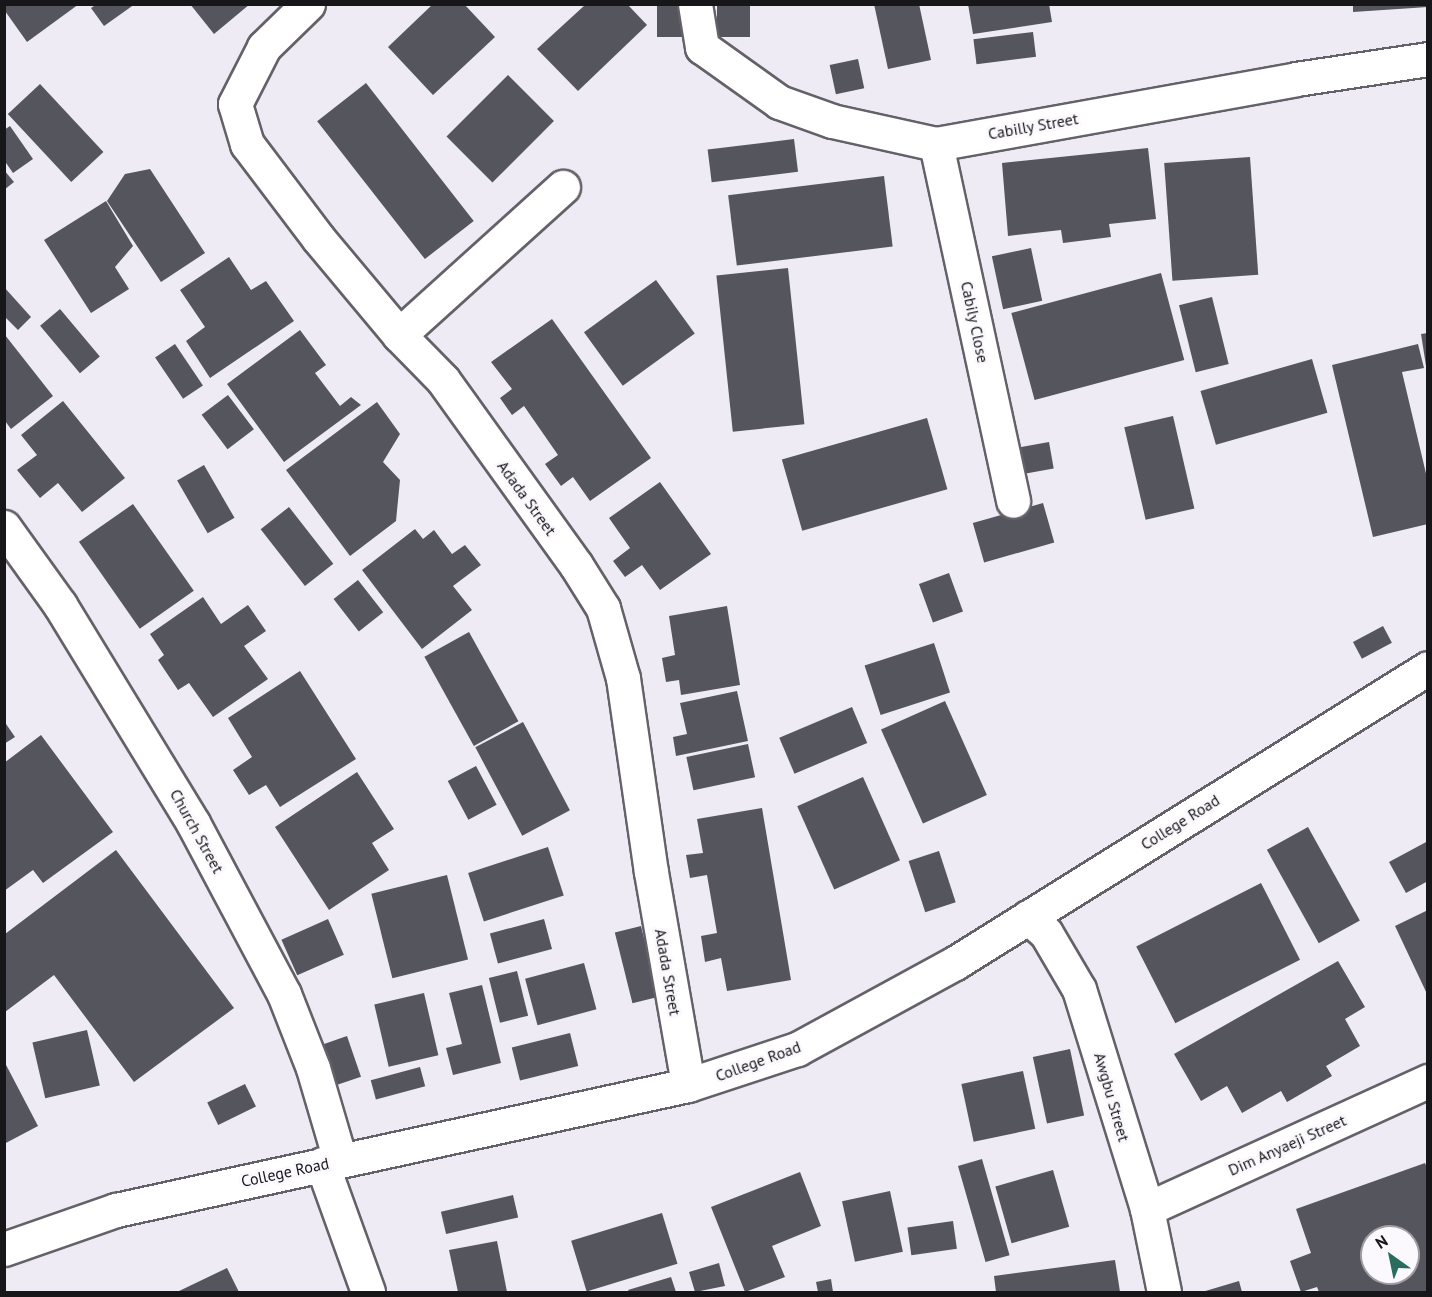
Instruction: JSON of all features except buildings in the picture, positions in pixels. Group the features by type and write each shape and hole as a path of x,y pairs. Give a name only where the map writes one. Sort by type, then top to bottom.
{"street":[{"name":"Adada Street","path":"308,4 264,47 235,104 247,144 318,238 399,335 443,380 576,566 603,608 622,678 651,872 688,1085"},
{"name":"Cabilly Street","path":"695,4 702,47 778,102 832,121 936,144 1296,79 1428,59"},
{"name":"Cabily Close","path":"936,144 1013,501"},
{"path":"399,335 563,187"},
{"name":"Church Street","path":"4,527 79,635 193,823 284,994 313,1068 331,1162 368,1293"},
{"name":"College Road","path":"4,1250 116,1210 688,1085 797,1049 955,963 1428,668"},
{"name":"Awgbu Street","path":"1028,917 1046,933 1079,989 1147,1209 1164,1293"},
{"name":"Dim Anyaeji Street","path":"1147,1209 1428,1082"}]}
